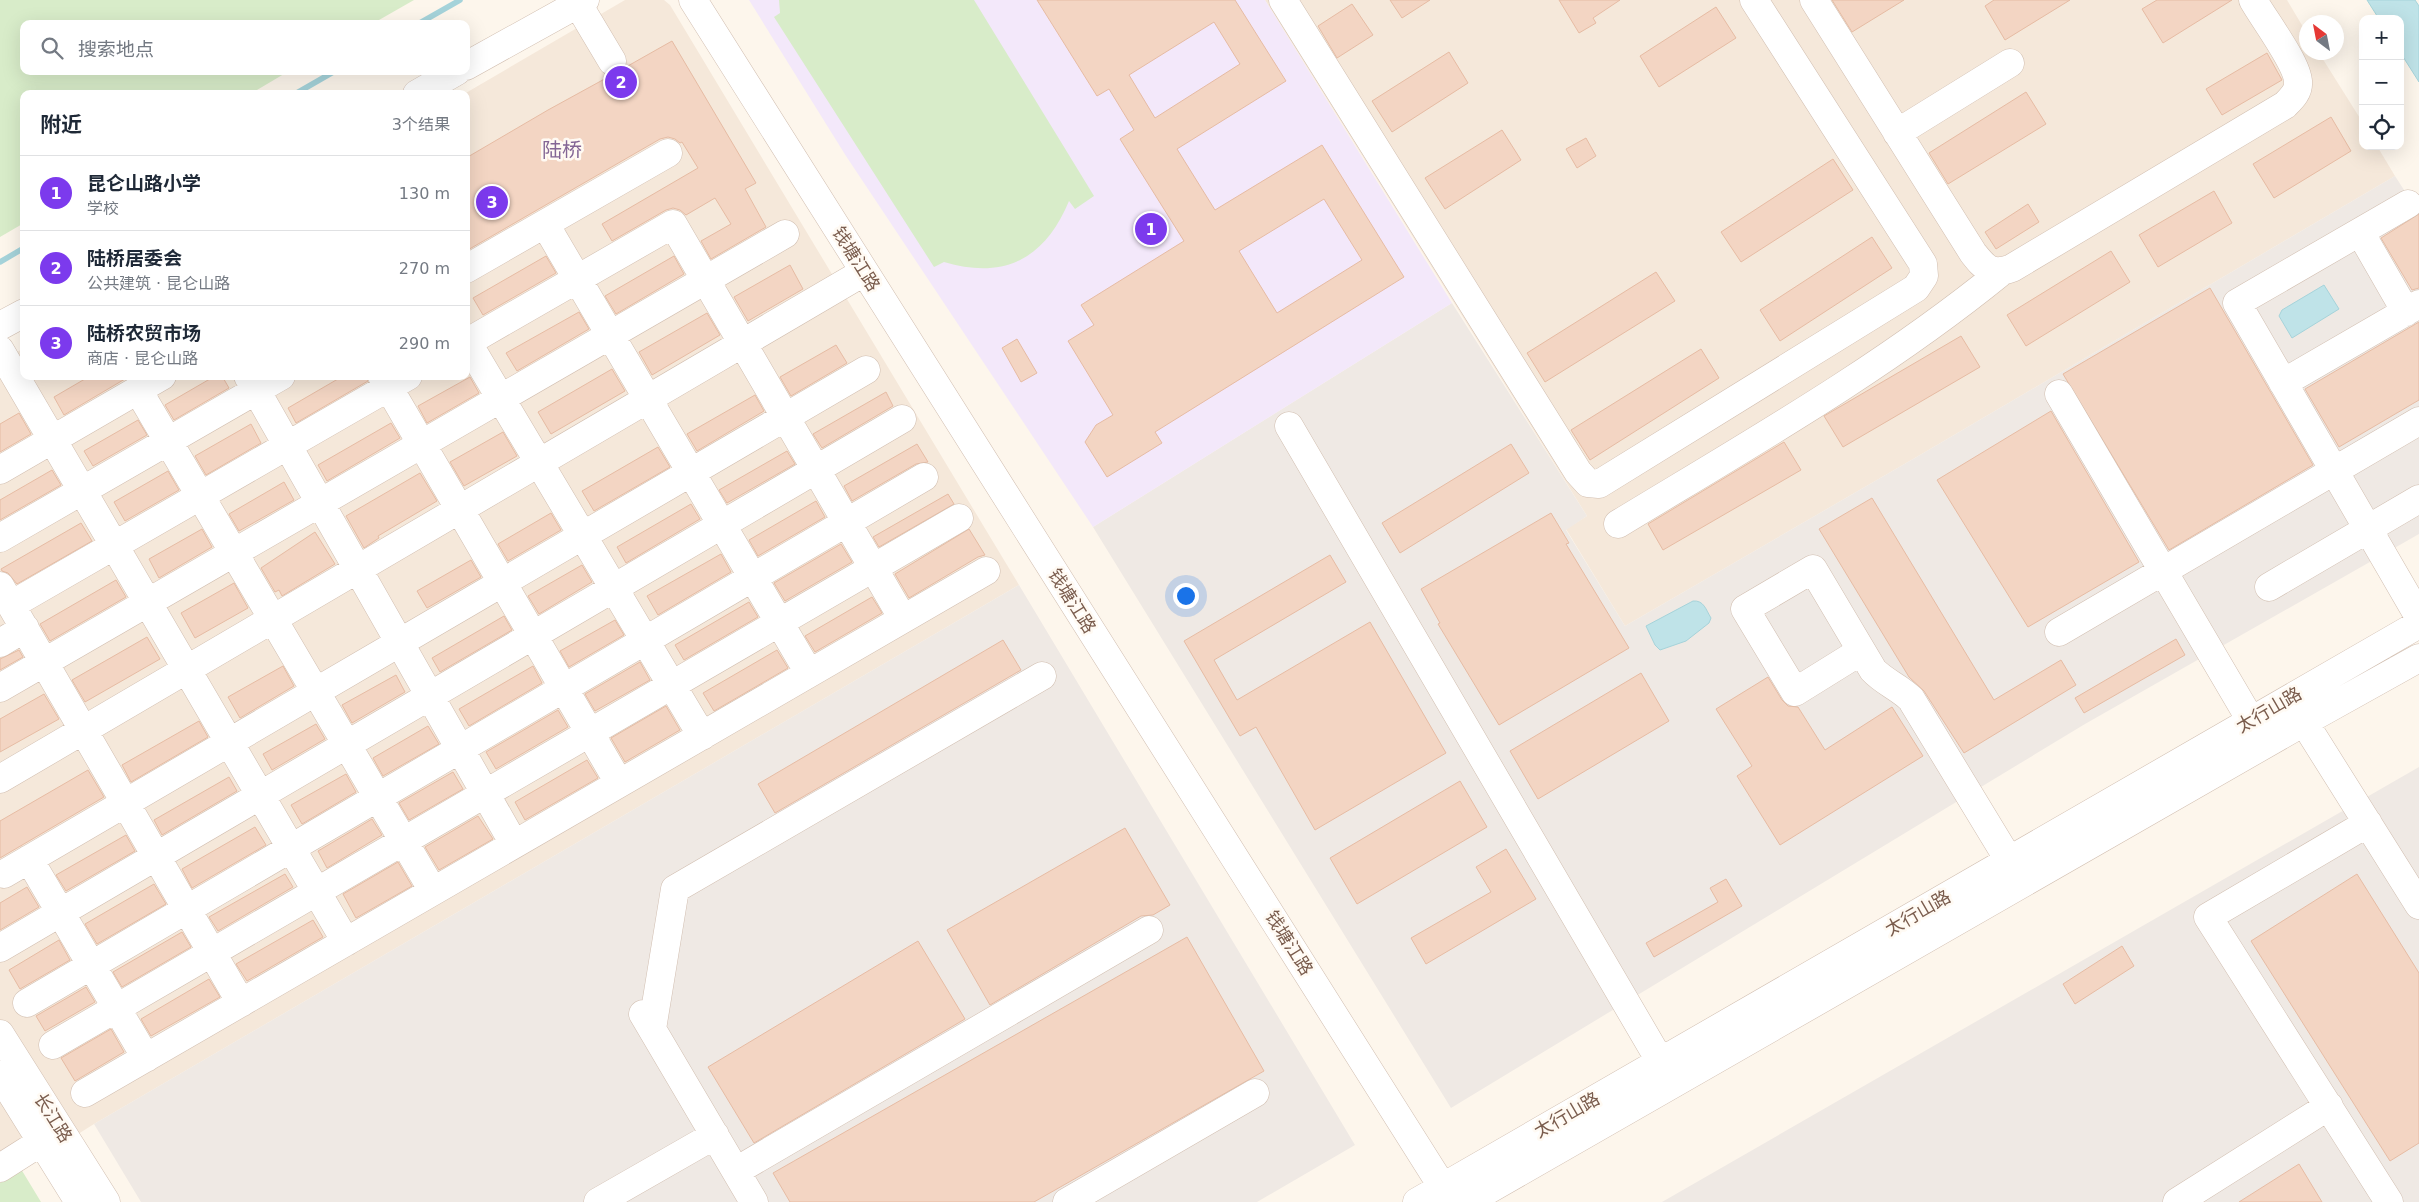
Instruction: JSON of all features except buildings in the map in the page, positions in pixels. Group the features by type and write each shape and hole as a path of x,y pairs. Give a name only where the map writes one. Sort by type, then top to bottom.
{"street":[{"name":"钱塘江路","path":"693,0 1447,1195"},
{"path":"1291,3 1578,472 1588,483 1599,484 1916,288 1924,276 1923,264 1754,0"},
{"path":"1814,0 1973,252 1990,270 2000,273"},
{"path":"1618,524 1797,416 1954,310 2000,273 2012,268 2285,105 2296,94 2298,82 2294,66 2252,0"},
{"path":"470,64 582,2 612,61"},
{"path":"1898,132 2010,62"},
{"path":"424,90 451,75"},
{"path":"470,267 668,153"},
{"path":"2408,204 2237,304 2419,617"},
{"path":"545,224 809,673"},
{"path":"470,340 672,224 903,619"},
{"path":"2283,383 2412,308 2360,232"},
{"path":"0,688 785,234"},
{"path":"0,779 864,272"},
{"path":"0,326 20,315"},
{"path":"470,347 702,736"},
{"path":"0,350 13,380 53,440 346,942"},
{"path":"4,874 866,370"},
{"path":"0,470 155,380"},
{"path":"0,538 168,441 252,383 264,380"},
{"path":"241,1003 3,591 114,546 287,446 393,380 422,444 619,783"},
{"path":"252,383 514,844"},
{"path":"138,390 433,891"},
{"path":"2059,394 2265,744"},
{"path":"0,948 902,419"},
{"path":"2060,632 2419,421"},
{"path":"1289,426 1667,1072"},
{"path":"27,1003 924,477"},
{"path":"2269,587 2419,499"},
{"path":"53,1045 959,518"},
{"path":"1861,651 1795,692 1745,609 1813,569 1873,670 1881,679 1900,688 1911,699 2023,883"},
{"path":"85,1093 986,571"},
{"name":"太行山路","path":"1467,1202 1667,1072 2009,860 2419,624"},
{"path":"0,643 25,628"},
{"name":"太行山路","path":"1417,1202 1447,1195 1667,1072 2023,883 2419,658"},
{"path":"652,1028 676,889 1042,676"},
{"path":"2304,722 2419,905"},
{"path":"2368,823 2208,917 2390,1202"},
{"path":"29,860 146,1058"},
{"path":"736,1171 1150,930"},
{"path":"637,1004 754,1202"},
{"name":"长江路","path":"0,1034 106,1202"},
{"name":"长江路","path":"0,1075 79,1202"},
{"path":"1067,1202 1255,1093"},
{"path":"2177,1202 2329,1106"},
{"path":"598,1202 715,1135"},
{"path":"0,1168 41,1142"}],"shaded area":[{"path":"625,0 664,0 670,5 1019,585 94,1124 0,1183 0,362 20,350 20,380 470,380 470,90"},
{"path":"749,0 1265,0 1452,303 1093,527 846,156"},
{"path":"1265,0 2287,0 2299,20 2299,60 2323,60 2359,117 2359,150 2379,150 2395,176 1625,626 1566,529 1587,516"},
{"path":"2395,176 2419,213 2419,534 2085,724 1451,1108 1093,527 1452,303 1587,516 1566,530 1625,626"},
{"path":"1019,585 1355,1145 1257,1202 141,1202 94,1124"},
{"path":"2419,767 2419,1202 1662,1202"}],"green space":[{"path":"0,0 414,0 379,20 20,20 20,75 282,75 257,90 20,90 20,225 0,237"},
{"path":"779,0 974,0 1094,196 1075,209 1069,201 1048,238 1035,251 1020,260 1004,266 985,268 966,267 944,262 934,267 774,17 780,13"},
{"path":"21,1169 41,1202 0,1202 0,1183"}],"water":[{"path":"2367,0 2415,0 2419,6 2419,82 2404,58 2404,15 2376,15"},
{"path":"2324,285 2339,309 2292,338 2279,316 2282,310"},
{"path":"1693,601 1700,602 1704,606 1711,618 1709,623 1686,641 1660,650 1655,645 1646,626"}],"waterway":[{"path":"425,20 460,0"},
{"path":"302,90 328,75"},
{"path":"0,262 20,250"}],"place":[{"name":"陆桥居委会","path":"621,82"},
{"name":"陆桥农贸市场","path":"492,202"},
{"name":"昆仑山路小学","path":"1151,229"}],"district":[{"name":"陆桥","path":"562,150"}]}
